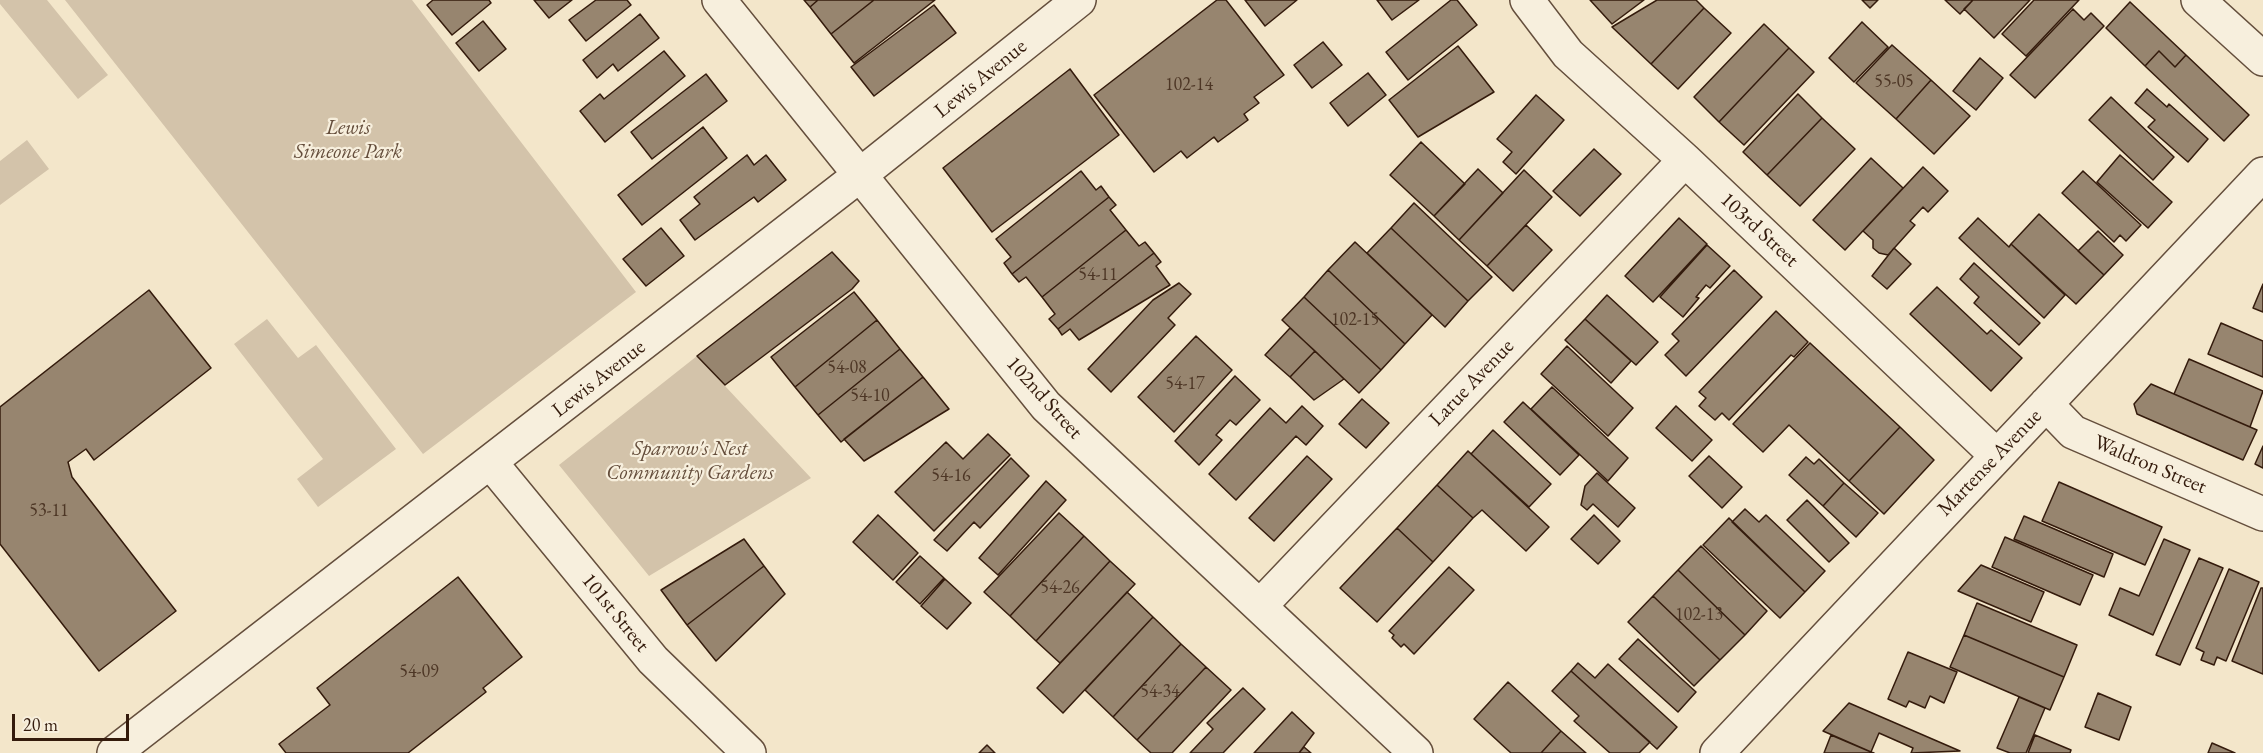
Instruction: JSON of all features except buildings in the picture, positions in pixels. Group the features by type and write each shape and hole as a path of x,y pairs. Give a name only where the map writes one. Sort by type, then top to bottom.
{"street":[{"name":"102nd Street","path":"719,0 1046,406 1416,753"},
{"name":"Lewis Avenue","path":"119,752 860,175 1079,0"},
{"name":"103rd Street","path":"1527,0 1568,54 1685,160 1996,455"},
{"path":"2198,0 2263,58"},
{"name":"Larue Avenue","path":"1260,606 1685,160"},
{"name":"Martense Avenue","path":"1717,753 2263,174"},
{"name":"Waldron Street","path":"2046,404 2073,432 2263,514"},
{"name":"101st Street","path":"491,463 653,660 749,753"}],"green space":[{"path":"0,0 47,0 108,75 78,99 0,4"},
{"name":"Lewis Simeone Park","path":"65,0 412,0 636,292 423,454"},
{"path":"27,140 49,169 0,205 0,161"},
{"path":"267,319 298,358 316,345 396,449 318,507 297,479 323,459 234,344"},
{"name":"Sparrow's Nest Community Gardens","path":"697,356 811,478 649,576 559,465"}]}
